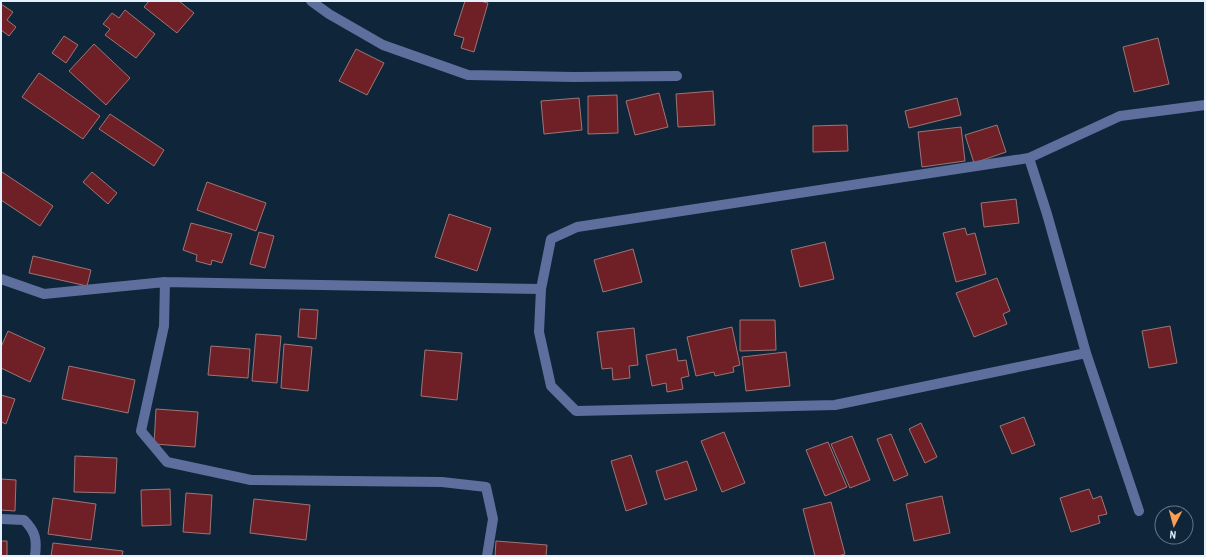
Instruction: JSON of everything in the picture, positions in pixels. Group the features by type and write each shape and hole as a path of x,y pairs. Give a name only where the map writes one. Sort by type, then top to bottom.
{"street":[{"path":"311,1 329,14 384,45 468,75 677,76"},
{"path":"1086,352 835,405 576,411 551,386 539,332 540,289 551,239 577,227 1029,158 1120,116 1205,105"},
{"path":"1029,158 1047,214 1086,352 1139,511"},
{"path":"1,279 44,294 164,282 540,289"},
{"path":"164,282 164,326 141,430 167,462 252,480 442,482 486,487 493,519 487,556"},
{"path":"1,519 24,520 31,527 36,537 35,556"}],"building":[{"path":"149,1 179,1 194,13 177,33 144,7"},
{"path":"465,1 480,1 488,3 474,52 461,48 464,38 454,35"},
{"path":"1,4 13,12 7,20 16,27 9,36 1,30"},
{"path":"125,10 155,34 136,58 105,35 110,29 103,24 112,13 119,18"},
{"path":"64,36 78,45 66,63 52,53"},
{"path":"1158,38 1169,84 1134,92 1123,47"},
{"path":"94,44 130,78 106,105 69,71"},
{"path":"356,49 384,63 367,95 339,81"},
{"path":"39,73 100,116 83,139 22,97"},
{"path":"713,91 715,125 678,127 676,94"},
{"path":"659,93 668,127 635,135 626,101"},
{"path":"617,95 618,133 588,134 588,96"},
{"path":"579,98 582,130 544,134 541,101"},
{"path":"957,98 961,115 909,128 905,111"},
{"path":"110,114 164,150 154,166 99,129"},
{"path":"847,125 848,151 813,152 813,126"},
{"path":"997,125 1006,152 974,163 965,135"},
{"path":"961,127 965,161 922,167 918,132"},
{"path":"2,172 53,206 40,226 1,200"},
{"path":"92,172 117,193 108,204 83,182"},
{"path":"207,182 266,203 256,231 197,210"},
{"path":"1016,199 1019,223 984,227 981,203"},
{"path":"449,214 491,228 477,271 435,257"},
{"path":"191,223 232,234 222,263 212,260 211,265 196,261 197,255 183,250"},
{"path":"965,228 967,235 975,233 986,274 956,282 943,233"},
{"path":"259,232 274,236 265,268 250,264"},
{"path":"825,242 834,279 800,287 791,250"},
{"path":"633,249 642,282 603,292 594,260"},
{"path":"33,256 91,270 87,286 29,273"},
{"path":"997,278 1010,311 1003,314 1007,324 974,337 956,293"},
{"path":"300,309 318,310 316,339 298,337"},
{"path":"740,320 775,320 776,350 740,351"},
{"path":"1170,326 1177,363 1149,368 1142,331"},
{"path":"732,327 740,365 733,367 734,372 715,376 714,372 696,376 687,337"},
{"path":"634,328 638,365 629,366 630,378 613,380 612,368 602,369 597,332"},
{"path":"8,331 45,348 30,382 1,368 1,347"},
{"path":"256,334 281,336 277,383 252,381"},
{"path":"284,344 312,347 308,391 281,388"},
{"path":"211,346 250,349 248,378 208,375"},
{"path":"676,349 678,361 686,360 689,376 681,378 683,389 667,392 666,383 652,386 646,355"},
{"path":"425,350 462,353 457,400 421,396"},
{"path":"786,352 790,386 746,391 742,357"},
{"path":"69,366 135,380 128,413 62,399"},
{"path":"1,395 15,399 6,424 1,422"},
{"path":"156,409 198,412 195,447 154,444"},
{"path":"1024,417 1035,445 1012,454 1000,426"},
{"path":"921,423 937,457 925,463 909,429"},
{"path":"724,432 745,483 722,492 701,441"},
{"path":"891,434 908,475 894,481 877,439"},
{"path":"852,436 870,480 850,488 831,444"},
{"path":"828,442 847,487 825,496 806,450"},
{"path":"631,455 647,504 626,511 611,461"},
{"path":"75,456 117,458 115,493 74,492"},
{"path":"687,461 697,490 665,500 656,471"},
{"path":"1,479 16,480 15,511 1,510"},
{"path":"170,489 171,525 142,526 141,490"},
{"path":"1089,489 1093,499 1101,496 1107,514 1098,516 1100,523 1071,532 1060,498"},
{"path":"186,493 212,495 210,534 183,532"},
{"path":"942,496 950,533 914,541 906,504"},
{"path":"53,498 96,504 91,540 48,534"},
{"path":"254,499 310,505 306,540 250,533"},
{"path":"831,502 845,554 838,556 815,556 803,509"},
{"path":"1,541 7,541 7,556 1,556"},
{"path":"496,541 547,545 546,556 495,556"},
{"path":"53,543 123,551 122,556 51,556"}]}
